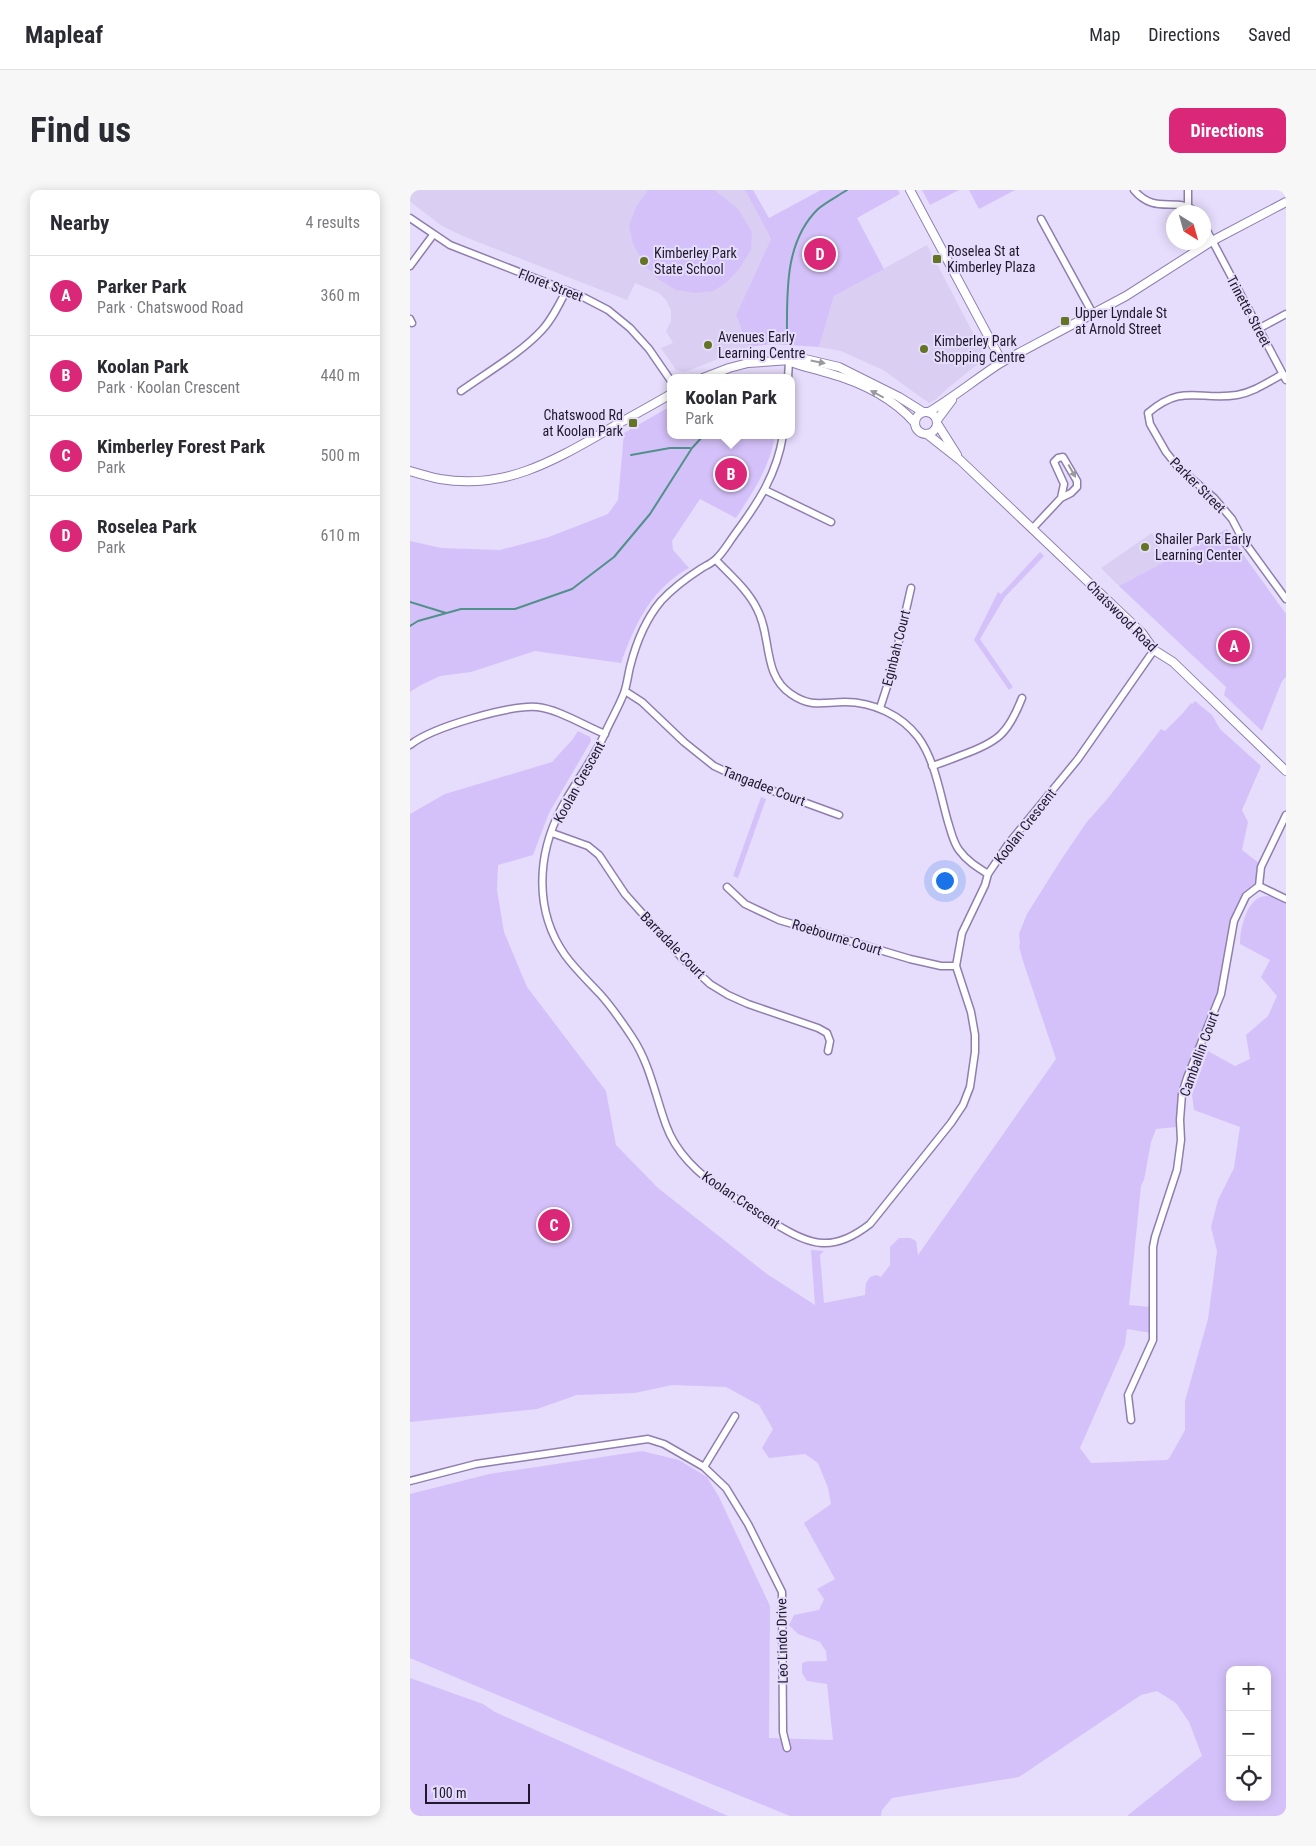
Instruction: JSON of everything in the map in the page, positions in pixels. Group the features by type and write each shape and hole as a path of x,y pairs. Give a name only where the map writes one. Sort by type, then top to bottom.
{"street":[{"path":"910,190 1002,362"},
{"path":"1134,190 1147,202 1158,206 1166,206"},
{"path":"1188,190 1188,205"},
{"path":"915,423 917,416 955,396 1002,362 1141,287 1212,241 1286,202"},
{"name":"Floret Street","path":"410,218 432,235 459,249 596,303 621,320 649,349 667,375"},
{"path":"1040,219 1092,314"},
{"path":"410,266 432,235"},
{"name":"Trinette Street","path":"1212,241 1284,377"},
{"path":"461,391 531,340 543,329 553,316 566,291"},
{"path":"1258,329 1286,314"},
{"path":"788,374 789,361"},
{"path":"714,374 748,363 789,361 841,373 899,396 926,412 934,414 938,422"},
{"path":"841,373 885,398 904,412 915,423 920,432 927,434 934,431 955,396"},
{"name":"Parker Street","path":"1284,377 1250,392 1235,396 1175,396 1161,402 1148,413 1150,424 1166,452 1178,467 1214,498 1232,519 1243,540 1286,599"},
{"path":"410,471 440,479 472,481 504,478 552,462 667,396"},
{"name":"Chatswood Road","path":"938,422 960,460"},
{"name":"Chatswood Road","path":"927,434 960,460 1136,628 1154,650 1173,662 1286,771"},
{"name":"Koolan Crescent","path":"782,439 778,461 765,490 716,560 693,574 670,592 648,618 633,653 625,691 605,734 561,809 544,857 542,886 546,912 558,945 576,969 609,1004 634,1040 650,1072 667,1128 678,1148 696,1169 718,1188 787,1231 806,1241 830,1242 844,1240 857,1234 870,1224 951,1123 962,1105 974,1070 975,1036 971,1012 956,966 962,932 988,874 1009,843 1078,759 1154,650"},
{"path":"1032,529 1061,498 1071,493 1078,483 1063,457 1058,458 1054,462 1064,484 1061,498"},
{"path":"765,490 831,522"},
{"path":"716,560 757,608 765,632 772,669 782,687 803,701 815,704 846,702 880,708 909,726 923,745 932,766 955,843 970,862 988,874"},
{"name":"Eginbah Court","path":"880,708 892,671 911,588"},
{"name":"Tangadee Court","path":"625,691 642,702 684,742 714,766 746,780 839,814"},
{"path":"932,766 991,743 1015,716 1022,698"},
{"path":"410,745 432,732 451,725 520,708 538,707 555,712 605,734"},
{"path":"1286,815 1261,867 1259,886 1286,899"},
{"name":"Barradale Court","path":"552,833 588,846 599,855 625,894 682,958 710,984 748,1004 818,1028 826,1033 830,1042 828,1051"},
{"name":"Camballin Court","path":"1131,1420 1128,1396 1153,1340 1153,1247 1177,1170 1181,1140 1182,1094 1221,994 1234,921 1246,896 1259,886"},
{"name":"Roebourne Court","path":"727,887 746,904 779,920 910,959 941,966 956,966"},
{"path":"704,1467 735,1416"},
{"name":"Leo Lindo Drive","path":"410,1480 476,1464 648,1440 664,1444 704,1467 721,1483 734,1501 748,1524 782,1592 783,1732 787,1748"}],"shaded area":[{"name":"Kimberley Park State School","path":"410,190 745,190 771,239 736,315 748,347 685,372 676,370 661,348 673,343 666,331 671,321 671,310 666,300 659,293 635,283 627,300 465,237 442,226 412,203 410,201"},
{"path":"648,190 714,190 738,209 752,232 751,250 739,269 726,283 713,291 696,293 676,290 658,279 645,265 633,244 629,226 636,207"},
{"path":"745,190 753,190 769,218 821,190 898,190 900,194 857,218 884,269 834,296 819,347 773,344 748,347 736,315 771,239"},
{"path":"922,190 959,190 930,205"},
{"path":"969,190 1015,190 979,209"},
{"path":"927,245 984,354 983,360 929,403 883,370 841,351 819,347 834,296"},
{"path":"667,408 667,439 774,439 765,468 736,518 700,499 672,541 673,550 689,568 664,586 654,597 632,635 621,663 535,651 471,672 440,676 410,692 410,541 441,548 500,550 549,537 608,514 618,500 624,433"},
{"path":"1227,529 1286,614 1286,677 1282,681 1262,731 1224,695 1226,687 1119,586"},
{"name":"Shailer Park Early Learning Center","path":"1152,533 1167,561 1119,586 1101,568"},
{"path":"1040,552 1044,556 1005,597 980,639 1013,687 1009,690 974,640 998,592 1001,594"},
{"path":"1195,701 1212,715 1220,729 1261,766 1242,810 1248,822 1242,850 1259,863 1255,885 1245,891 1226,940 1220,983 1213,1009 1187,1069 1179,1098 1176,1127 1156,1129 1151,1142 1144,1180 1141,1186 1129,1305 1151,1307 1151,1333 1127,1329 1125,1345 1080,1448 1091,1463 1167,1460 1185,1430 1185,1401 1208,1319 1217,1251 1211,1227 1218,1200 1234,1168 1240,1127 1194,1110 1192,1095 1208,1051 1235,1066 1250,1059 1246,1035 1268,1016 1277,996 1261,977 1270,960 1240,944 1243,922 1254,901 1260,897 1275,897 1286,903 1286,1816 1127,1816 1202,1756 1189,1722 1176,1703 1157,1691 1141,1695 1019,1777 892,1798 882,1810 881,1816 790,1816 410,1658 410,1494 489,1474 642,1451 679,1460 707,1477 719,1497 770,1606 769,1738 833,1740 827,1684 807,1681 802,1673 802,1663 827,1661 826,1651 820,1642 798,1634 789,1625 794,1615 819,1610 824,1599 817,1589 835,1579 804,1523 831,1504 828,1488 818,1463 805,1454 769,1458 762,1448 773,1429 759,1405 726,1387 672,1385 635,1393 577,1395 537,1409 410,1422 410,814 445,794 552,762 578,731 590,737 591,741 549,813 533,855 498,865 497,890 504,932 527,987 606,1091 616,1145 658,1188 767,1274 815,1305 811,1250 824,1251 820,1255 824,1303 865,1295 866,1283 870,1277 876,1275 881,1277 890,1265 890,1247 899,1238 910,1238 916,1241 918,1255 1056,1059 1022,958 1019,934 1027,914 1086,823 1109,797 1161,729 1165,731"},
{"path":"761,797 766,799 738,878 733,876"},
{"path":"410,1678 483,1704 495,1712 728,1816 410,1816"}],"waterway":[{"path":"787,338 790,269 799,237 807,222 818,209 847,190"},
{"path":"410,626 418,621 461,609 515,609 572,589 614,557 650,514 692,448 700,439"},
{"path":"631,455 670,448 690,448"},
{"path":"410,602 446,613"}],"place":[{"name":"Roselea Park","path":"820,254"},
{"name":"Roselea St at Kimberley Plaza","path":"937,259"},
{"name":"Kimberley Park State School","path":"644,261"},
{"name":"Upper Lyndale St at Arnold Street","path":"1065,321"},
{"name":"Avenues Early Learning Centre","path":"708,345"},
{"name":"Kimberley Park Shopping Centre","path":"924,349"},
{"name":"Chatswood Rd at Koolan Park","path":"633,423"},
{"name":"Koolan Park","path":"731,474"},
{"name":"Shailer Park Early Learning Center","path":"1145,547"},
{"name":"Parker Park","path":"1234,646"},
{"name":"Kimberley Forest Park","path":"554,1225"}]}
